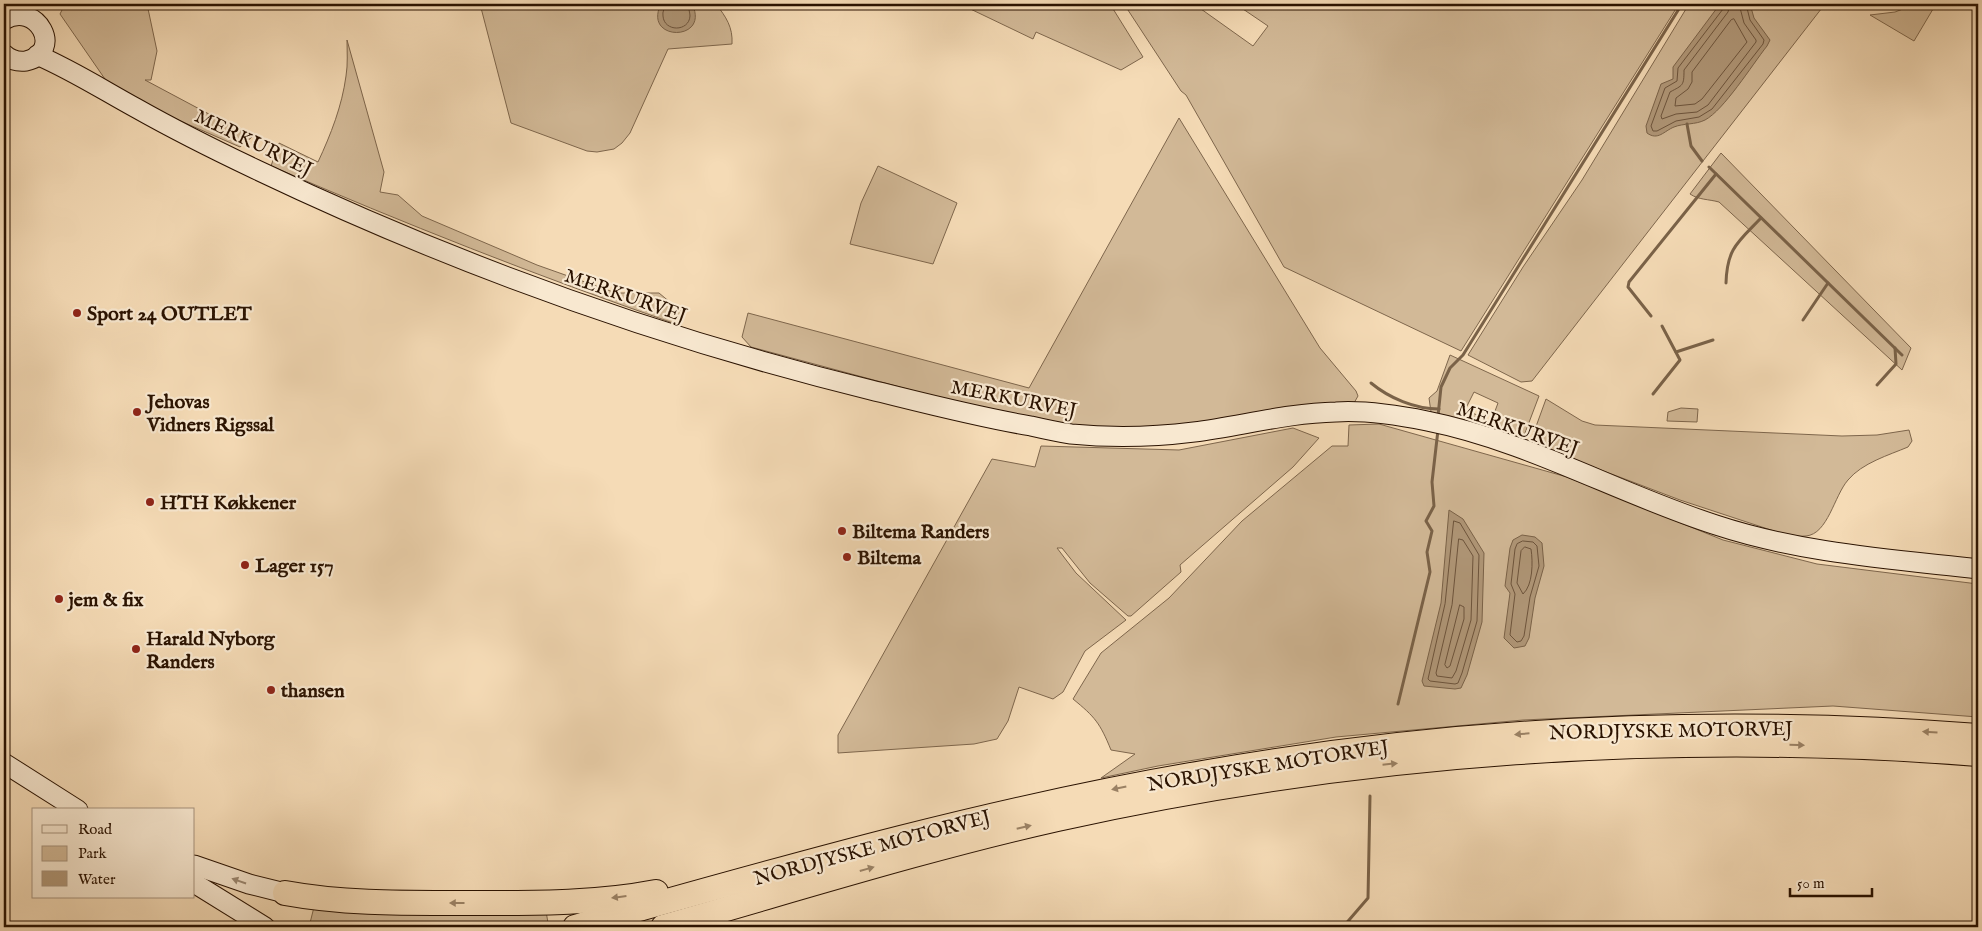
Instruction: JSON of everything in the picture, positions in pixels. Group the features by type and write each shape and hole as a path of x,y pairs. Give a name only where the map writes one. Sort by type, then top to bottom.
{"highway":[{"name":"NORDJYSKE MOTORVEJ","path":"575,927 924,832 1053,802 1208,772 1347,751 1533,734 1705,727 1864,728 1978,736"},
{"name":"NORDJYSKE MOTORVEJ","path":"662,927 985,836 1067,817 1212,789 1360,768 1535,751 1697,745 1865,747 1978,754"},
{"path":"285,893 342,901 378,903 514,903 590,900 669,889 924,832"},
{"path":"688,927 820,883"}],"street":[{"path":"4,18 19,12 35,17 44,29 41,48 22,61 12,60 4,54"},
{"name":"MERKURVEJ","path":"41,48 81,75 156,119 253,168 368,221 563,297 696,343 801,373 985,418 1071,434 1132,436 1189,433 1305,414 1334,412 1366,412 1438,423 1482,434 1660,506 1751,535 1828,552 1978,569"},
{"path":"4,763 75,808"},
{"path":"195,865 249,884 285,893"},
{"path":"195,883 265,927"}],"green space":[{"path":"65,4 147,4 157,51 151,80 145,80 252,137 240,147 144,105 107,82 60,14"},
{"path":"480,4 716,4 728,22 732,44 668,49 630,133 614,149 597,152 587,151 511,123"},
{"path":"960,4 1110,4 1143,57 1121,70 1036,32 1033,39"},
{"path":"1124,4 1194,4 1253,46 1268,26 1240,7 1242,4 1679,4 1461,351 1284,267 1186,95 1181,91"},
{"path":"1689,4 1825,4 1532,381 1521,382 1468,355 1523,267 1582,180"},
{"path":"1916,4 1936,4 1914,41 1870,15 1895,12"},
{"path":"347,40 384,172 380,192 398,195 422,216 537,265 616,293 659,293 683,313 673,323 571,287 370,208 271,166 279,143 318,162 332,130 342,98 347,72"},
{"path":"1179,118 1320,348 1356,391 1358,396 1354,403 1165,428 1082,427 1015,418 751,347 742,337 748,313 1029,388"},
{"path":"1721,153 1911,348 1902,370 1719,202 1690,194"},
{"path":"878,166 957,203 933,264 850,244 861,203"},
{"path":"1450,355 1539,396 1522,441 1488,430 1498,403 1474,392 1465,410 1482,417 1479,427 1431,412 1429,398 1437,391"},
{"path":"1546,399 1582,421 1595,425 1842,436 1877,435 1909,430 1912,441 1908,447 1876,460 1854,474 1843,487 1820,529 1814,534 1795,536 1783,534 1680,500 1530,443"},
{"path":"1681,408 1698,409 1697,422 1667,421 1668,412"},
{"path":"1379,424 1567,477 1723,540 1817,564 1978,584 1978,717 1833,706 1523,720 1336,737 1158,766 1101,778 1135,754 1111,750 1104,733 1096,721 1073,699 1101,653 1169,598 1242,521 1332,446 1348,446 1349,425"},
{"path":"1293,428 1319,438 1293,467 1180,565 1181,572 1131,616 1128,616 1090,583 1062,548 1057,548 1076,573 1126,620 1085,651 1063,692 1053,699 1019,687 1008,721 997,739 974,744 838,753 838,735 992,459 1035,467 1041,446 1179,450"},
{"path":"315,903 546,911 548,923 531,927 309,927"}],"water":[{"path":"661,4 692,4 695,16 692,25 686,31 667,31 660,25 658,16"},
{"path":"1720,4 1750,4 1754,18 1770,40 1767,46 1729,97 1713,115 1701,122 1670,129 1658,136 1647,133 1646,126 1661,84 1673,79 1673,67"},
{"path":"1449,510 1463,519 1484,553 1482,622 1467,675 1461,688 1455,689 1424,686 1422,681 1441,603"},
{"path":"1522,535 1535,537 1542,543 1544,566 1535,598 1529,638 1525,646 1514,648 1504,638 1510,593 1505,586 1510,548 1513,540"}],"waterway":[{"path":"1438,416 1441,387 1450,368 1463,355 1682,4"},
{"path":"1687,124 1691,146 1702,161"},
{"path":"1709,167 1902,355"},
{"path":"1651,316 1628,287 1629,282 1716,174"},
{"path":"1726,283 1731,253 1740,240 1761,218"},
{"path":"1803,320 1828,283"},
{"path":"1653,394 1680,360 1662,326"},
{"path":"1676,352 1713,340"},
{"path":"1877,385 1896,364 1895,348"},
{"path":"1371,383 1403,402 1439,409"},
{"path":"1398,704 1430,572 1427,552 1432,531 1426,521 1434,506 1432,482 1438,430"},
{"path":"1343,927 1368,898 1370,796"}],"place":[{"name":"Sport 24 OUTLET","path":"77,313"},
{"name":"Jehovas Vidners Rigssal","path":"137,412"},
{"name":"HTH Køkkener","path":"150,502"},
{"name":"Biltema Randers","path":"842,531"},
{"name":"Biltema","path":"847,557"},
{"name":"Lager 157","path":"245,565"},
{"name":"jem & fix","path":"59,599"},
{"name":"Harald Nyborg Randers","path":"136,649"},
{"name":"thansen","path":"271,690"}]}
